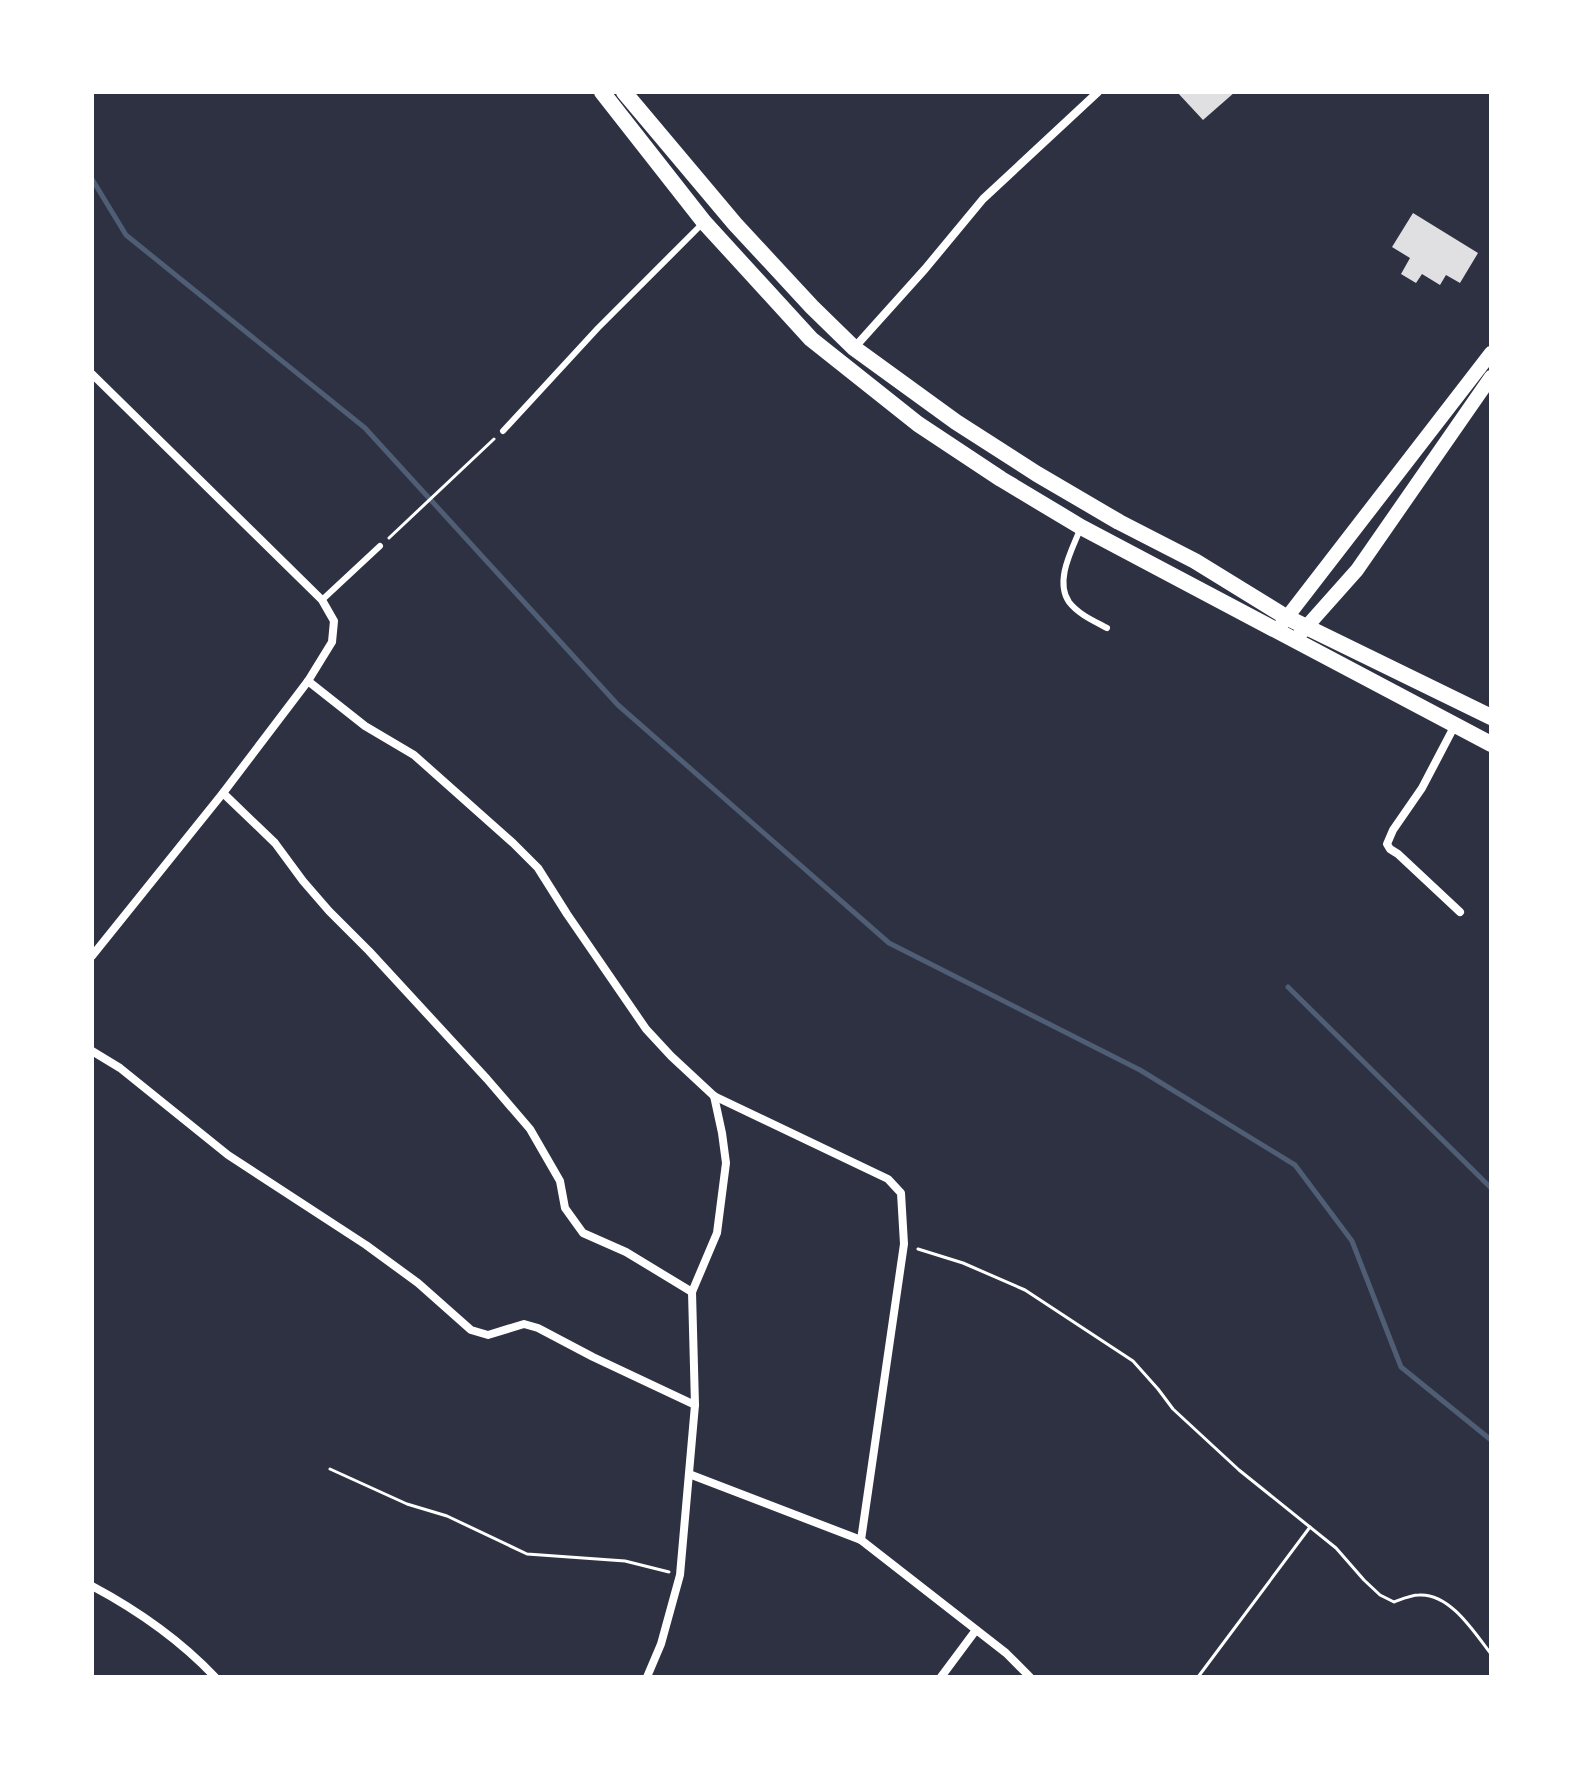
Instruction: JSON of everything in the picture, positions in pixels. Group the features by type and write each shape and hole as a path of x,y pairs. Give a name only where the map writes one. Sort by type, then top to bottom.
{"main road":[{"path":"602,92 704,222 811,339 918,424 1081,527 1281,624 1308,627 1491,717"},
{"path":"624,92 735,224 854,348 956,422 1037,474 1119,522 1195,561 1281,624 1294,640 1491,744"}],"street":[{"path":"854,348 983,199 1098,92"},
{"path":"1281,624 1491,353"},
{"path":"92,374 322,600 334,621 332,642 308,681 92,956"},
{"path":"1294,640 1357,570 1491,377"},
{"path":"308,681 365,726 414,755 538,868 646,1029 714,1096 888,1179 901,1193 904,1244 861,1540"},
{"path":"1455,725 1422,788 1387,844 1460,912"},
{"path":"223,793 275,843 329,911 530,1129 560,1181 565,1208 583,1233 626,1252 692,1292"},
{"path":"92,1051 120,1068 228,1155 366,1245 418,1283 471,1330 488,1335 524,1324 538,1328 695,1405"},
{"path":"647,1677 661,1644 680,1575 695,1405 692,1292 717,1233 726,1163 714,1096"},
{"path":"689,1474 861,1540 1006,1653 1030,1677"},
{"path":"92,1586 127,1605 199,1660 215,1677"},
{"path":"941,1677 976,1630"}],"lane":[{"path":"503,431 598,328 704,222"},
{"path":"1081,527 1065,569 1064,592 1077,610 1107,628"},
{"path":"322,600 380,546"}],"path":[{"path":"380,546 503,431"},
{"path":"904,1244 963,1263 1025,1290 1133,1361 1184,1420 1239,1470 1336,1548 1380,1595 1394,1602 1423,1594 1434,1597 1457,1610 1491,1654"},
{"path":"330,1469 407,1504 447,1516 527,1554 625,1561 680,1575"},
{"path":"1198,1677 1310,1527"}],"building":[{"path":"1177,92 1235,92 1203,120"},
{"path":"1413,213 1478,253 1460,283 1446,275 1440,285 1422,274 1416,283 1401,274 1410,258 1392,247"}],"waterway":[{"path":"92,179 126,235 365,428 618,705 889,943 1140,1070 1295,1165 1352,1241 1401,1367 1491,1440"},
{"path":"1288,987 1491,1188"}]}
